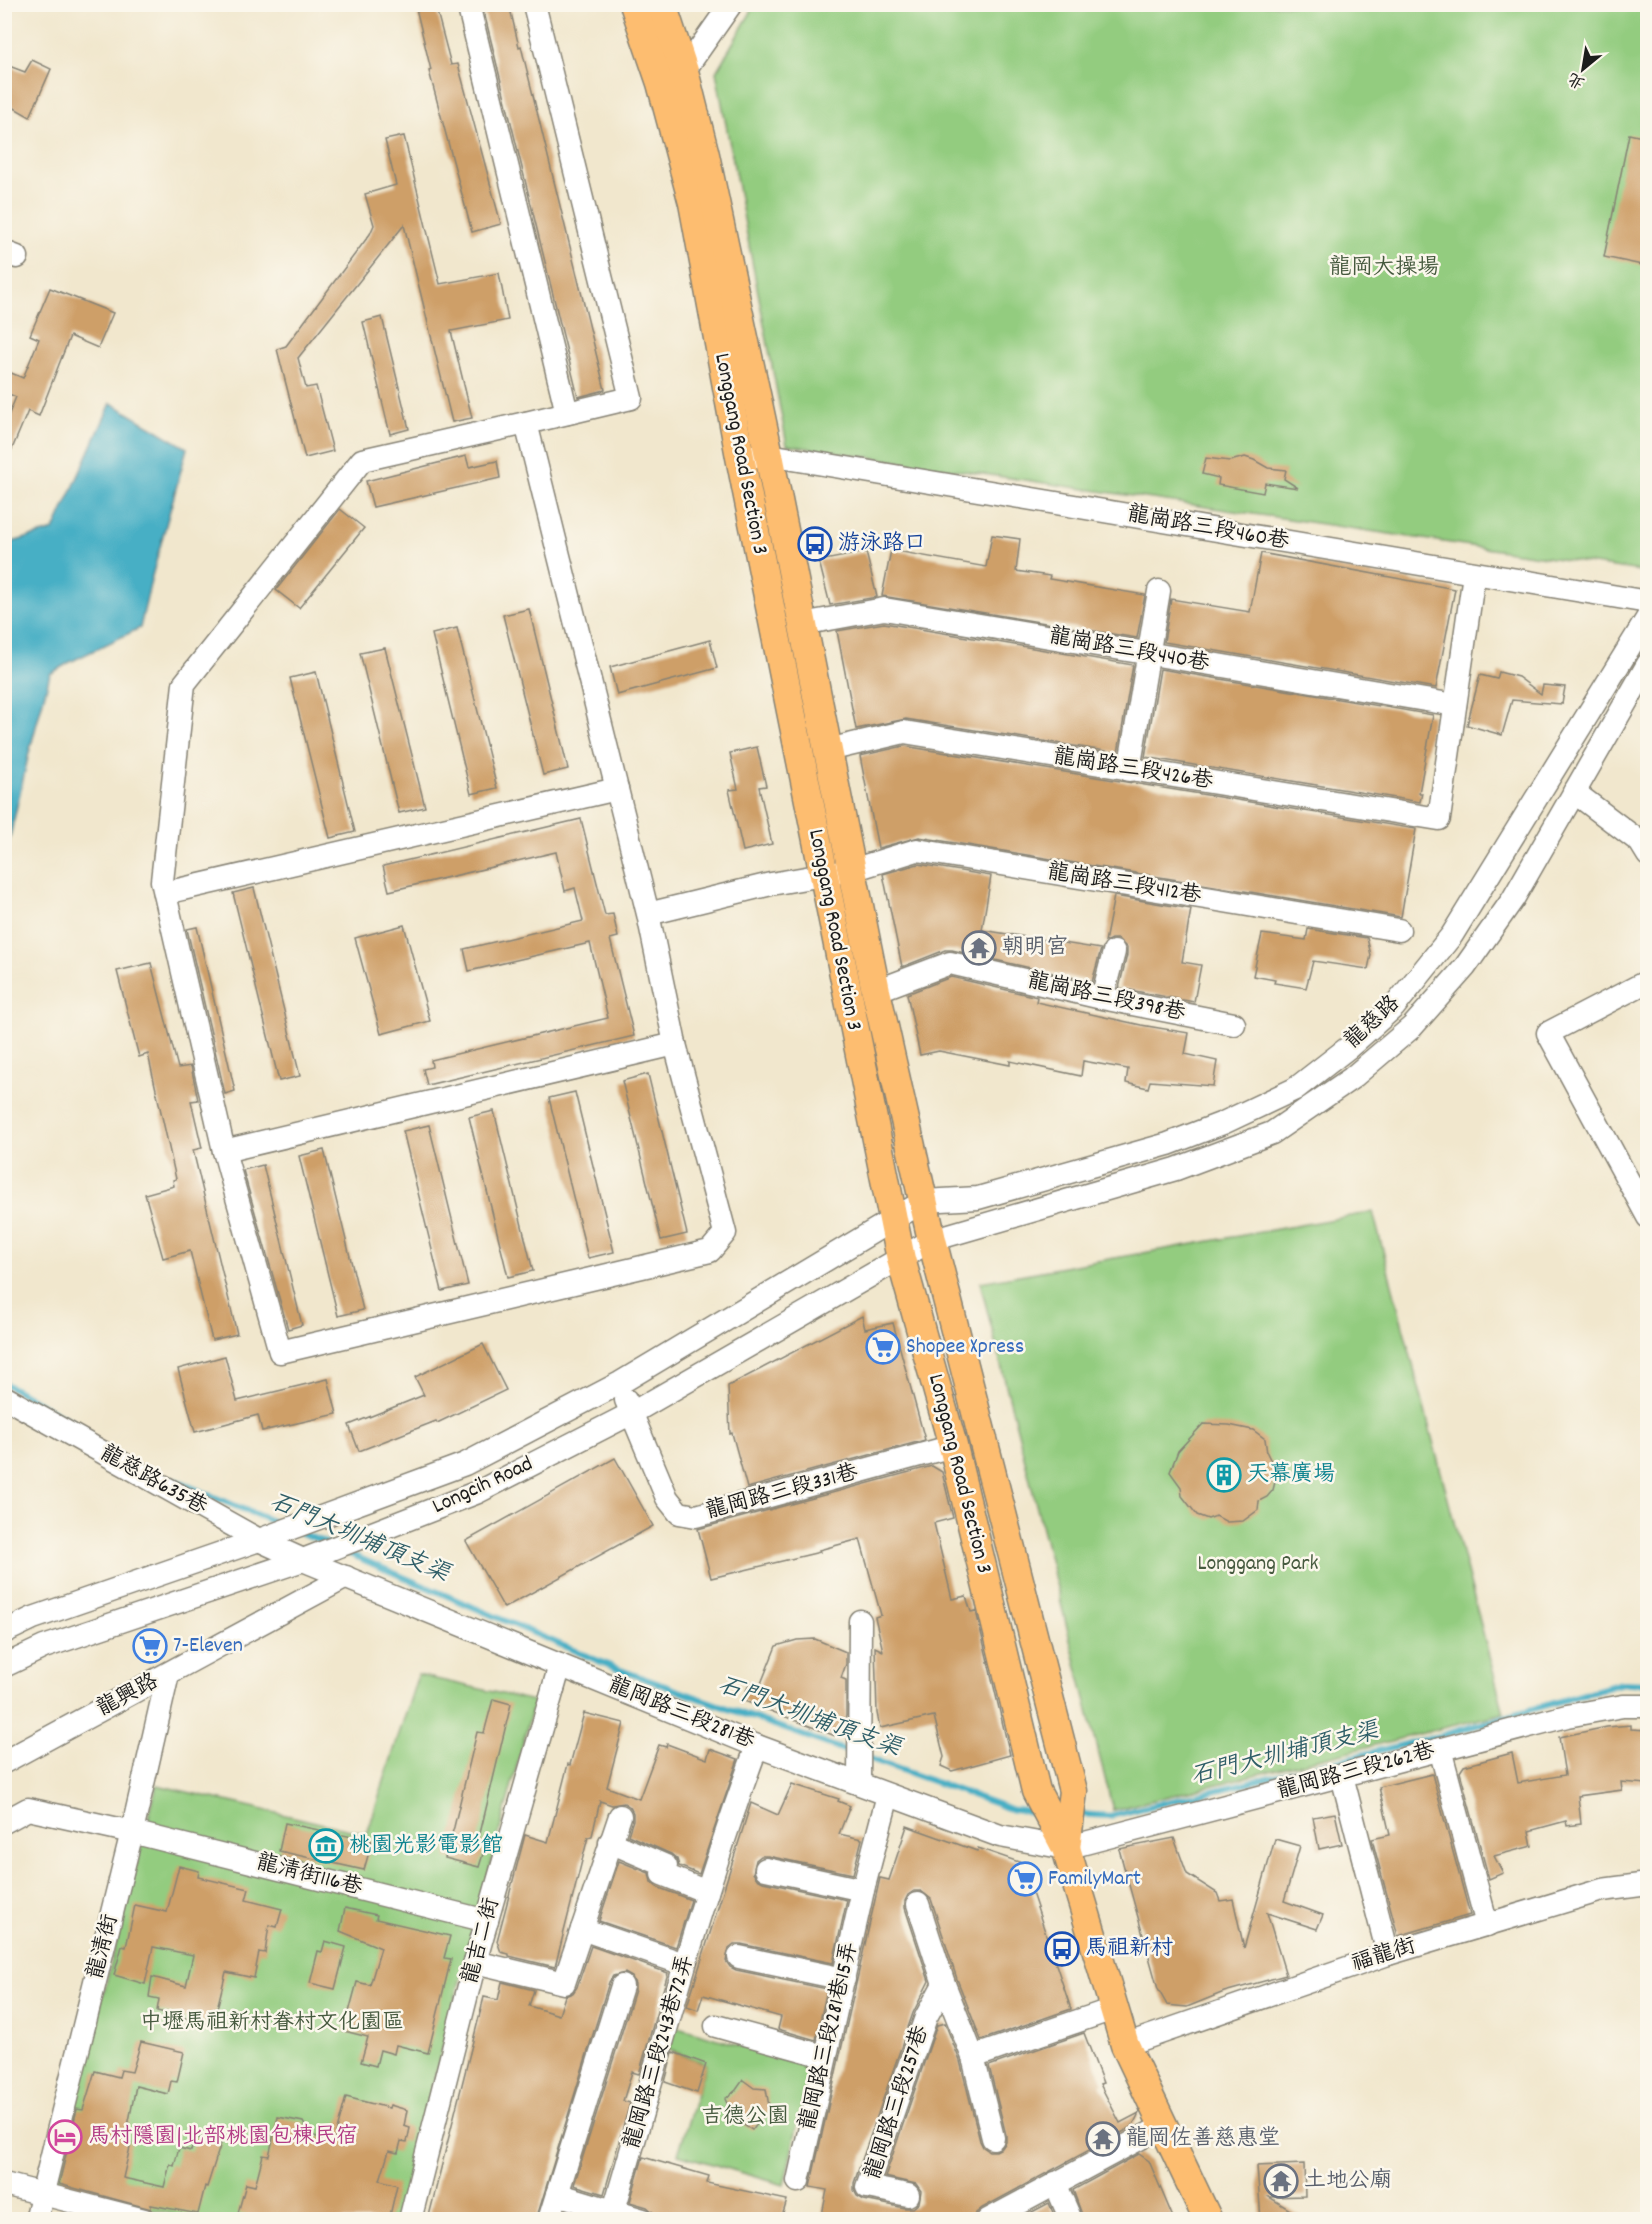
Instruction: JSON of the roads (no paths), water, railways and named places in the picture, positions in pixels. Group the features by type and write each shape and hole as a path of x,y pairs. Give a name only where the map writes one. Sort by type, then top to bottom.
{"main road":[{"name":"Longgang Road Section 3","path":"634,4 672,77 705,155 769,455 876,991 932,1240 1073,1791 1066,1848"},
{"name":"Longgang Road Section 3","path":"662,4 693,203 740,457 901,1259 953,1446 1036,1791 1066,1848 1125,2045 1165,2125 1208,2220"}],"street":[{"path":"468,4 567,413"},
{"path":"526,423 648,914 675,1044 725,1233 710,1251 280,1353 224,1151 162,881 184,684 363,460 631,398 534,4"},
{"path":"672,77 731,4"},
{"name":"龍崗路三段460巷","path":"740,457 769,455 1647,602"},
{"path":"1455,705 1474,574"},
{"path":"1129,770 1160,591"},
{"name":"龍崗路三段440巷","path":"802,624 884,609 1455,705"},
{"name":"龍慈路","path":"924,1201 978,1198 1168,1144 1223,1123 1295,1089 1349,1047 1394,1006 1452,935 1647,617"},
{"name":"龍慈路","path":"932,1240 1176,1169 1261,1137 1352,1078 1412,1027 1465,967 1513,899 1647,664"},
{"name":"龍崗路三段426巷","path":"828,750 904,732 1439,819 1455,705"},
{"path":"165,893 617,789"},
{"path":"1574,792 1640,842 1647,855"},
{"name":"龍崗路三段412巷","path":"648,914 771,884 852,870 917,850 1399,930"},
{"path":"1102,998 1114,952"},
{"name":"龍崗路三段398巷","path":"876,991 950,963 1102,998 1234,1024"},
{"path":"1646,1211 1548,1034 1647,981"},
{"path":"224,1151 675,1044"},
{"name":"Longcih Road","path":"4,1632 33,1618 259,1540 465,1464 620,1383 924,1201"},
{"name":"Longcih Road","path":"4,1666 44,1647 303,1560 478,1492 632,1413 932,1240"},
{"name":"龍岡路三段331巷","path":"620,1383 668,1498 679,1513 696,1516 953,1446"},
{"name":"龍慈路635巷","path":"4,1397 259,1540 303,1560"},
{"name":"龍岡路三段281巷","path":"303,1560 757,1746 1000,1836 1066,1848"},
{"name":"龍興路","path":"4,1762 346,1577"},
{"path":"859,1782 860,1622"},
{"name":"龍吉二街","path":"410,2220 475,1962 560,1665"},
{"name":"龍清街","path":"36,2220 132,1832 168,1674"},
{"name":"龍岡路三段262巷","path":"1066,1848 1567,1716 1623,1706 1647,1706"},
{"name":"龍岡路三段243巷72弄","path":"612,2216 684,1964 735,1804 757,1746"},
{"path":"1440,1749 1487,1925"},
{"path":"1342,1776 1388,1954"},
{"name":"龍岡路三段281巷15弄","path":"798,2181 862,1890 888,1795"},
{"name":"龍清街116巷","path":"4,1822 28,1809 132,1832 487,1921"},
{"path":"475,1962 564,1983 620,1816"},
{"path":"610,1842 666,1866 663,1874 707,1892"},
{"path":"766,1869 862,1890"},
{"name":"福龍街","path":"1125,2045 1203,2016 1388,1954 1602,1890 1647,1884"},
{"name":"龍岡路三段257巷","path":"918,1904 944,1984 973,2057 993,2138"},
{"path":"582,1929 684,1964"},
{"path":"739,1957 844,1979"},
{"name":"龍岡路三段257巷","path":"908,2195 867,2187 926,2017 944,1984"},
{"path":"549,2220 622,1986"},
{"path":"973,2057 1113,2009"},
{"path":"717,2026 824,2056"},
{"path":"988,2220 1165,2125"},
{"path":"1055,2183 1071,2220"},
{"path":"4,2184 144,2220"},
{"path":"557,2194 612,2216 643,2220"}],"water":[{"path":"111,403 187,448 140,628 50,674 5,859 5,544 54,530"}],"waterway":[{"name":"石門大圳埔頂支渠","path":"4,1383 72,1422"},
{"name":"石門大圳埔頂支渠","path":"169,1478 281,1525"},
{"name":"石門大圳埔頂支渠","path":"299,1532 326,1543"},
{"name":"石門大圳埔頂支渠","path":"343,1551 615,1668 855,1754"},
{"name":"石門大圳埔頂支渠","path":"1077,1814 1110,1816 1440,1736 1622,1683 1648,1684"},
{"name":"石門大圳埔頂支渠","path":"865,1757 1013,1810 1037,1812"}],"place":[{"name":"游泳路口","path":"815,544"},
{"name":"朝明宮","path":"979,948"},
{"name":"Shopee Xpress","path":"883,1347"},
{"name":"天幕廣場","path":"1224,1475"},
{"name":"7-Eleven","path":"150,1646"},
{"name":"桃園光影電影館","path":"326,1846"},
{"name":"FamilyMart","path":"1025,1879"},
{"name":"馬祖新村","path":"1062,1949"},
{"name":"馬村隱園|北部桃園包棟民宿","path":"65,2137"},
{"name":"龍岡佐善慈惠堂","path":"1103,2139"},
{"name":"土地公廟","path":"1281,2181"}],"park label":[{"name":"龍岡大操場","path":"1384,268"},
{"name":"Longgang Park","path":"1258,1564"},
{"name":"中壢馬祖新村眷村文化園區","path":"272,2023"},
{"name":"吉德公園","path":"745,2117"}]}
